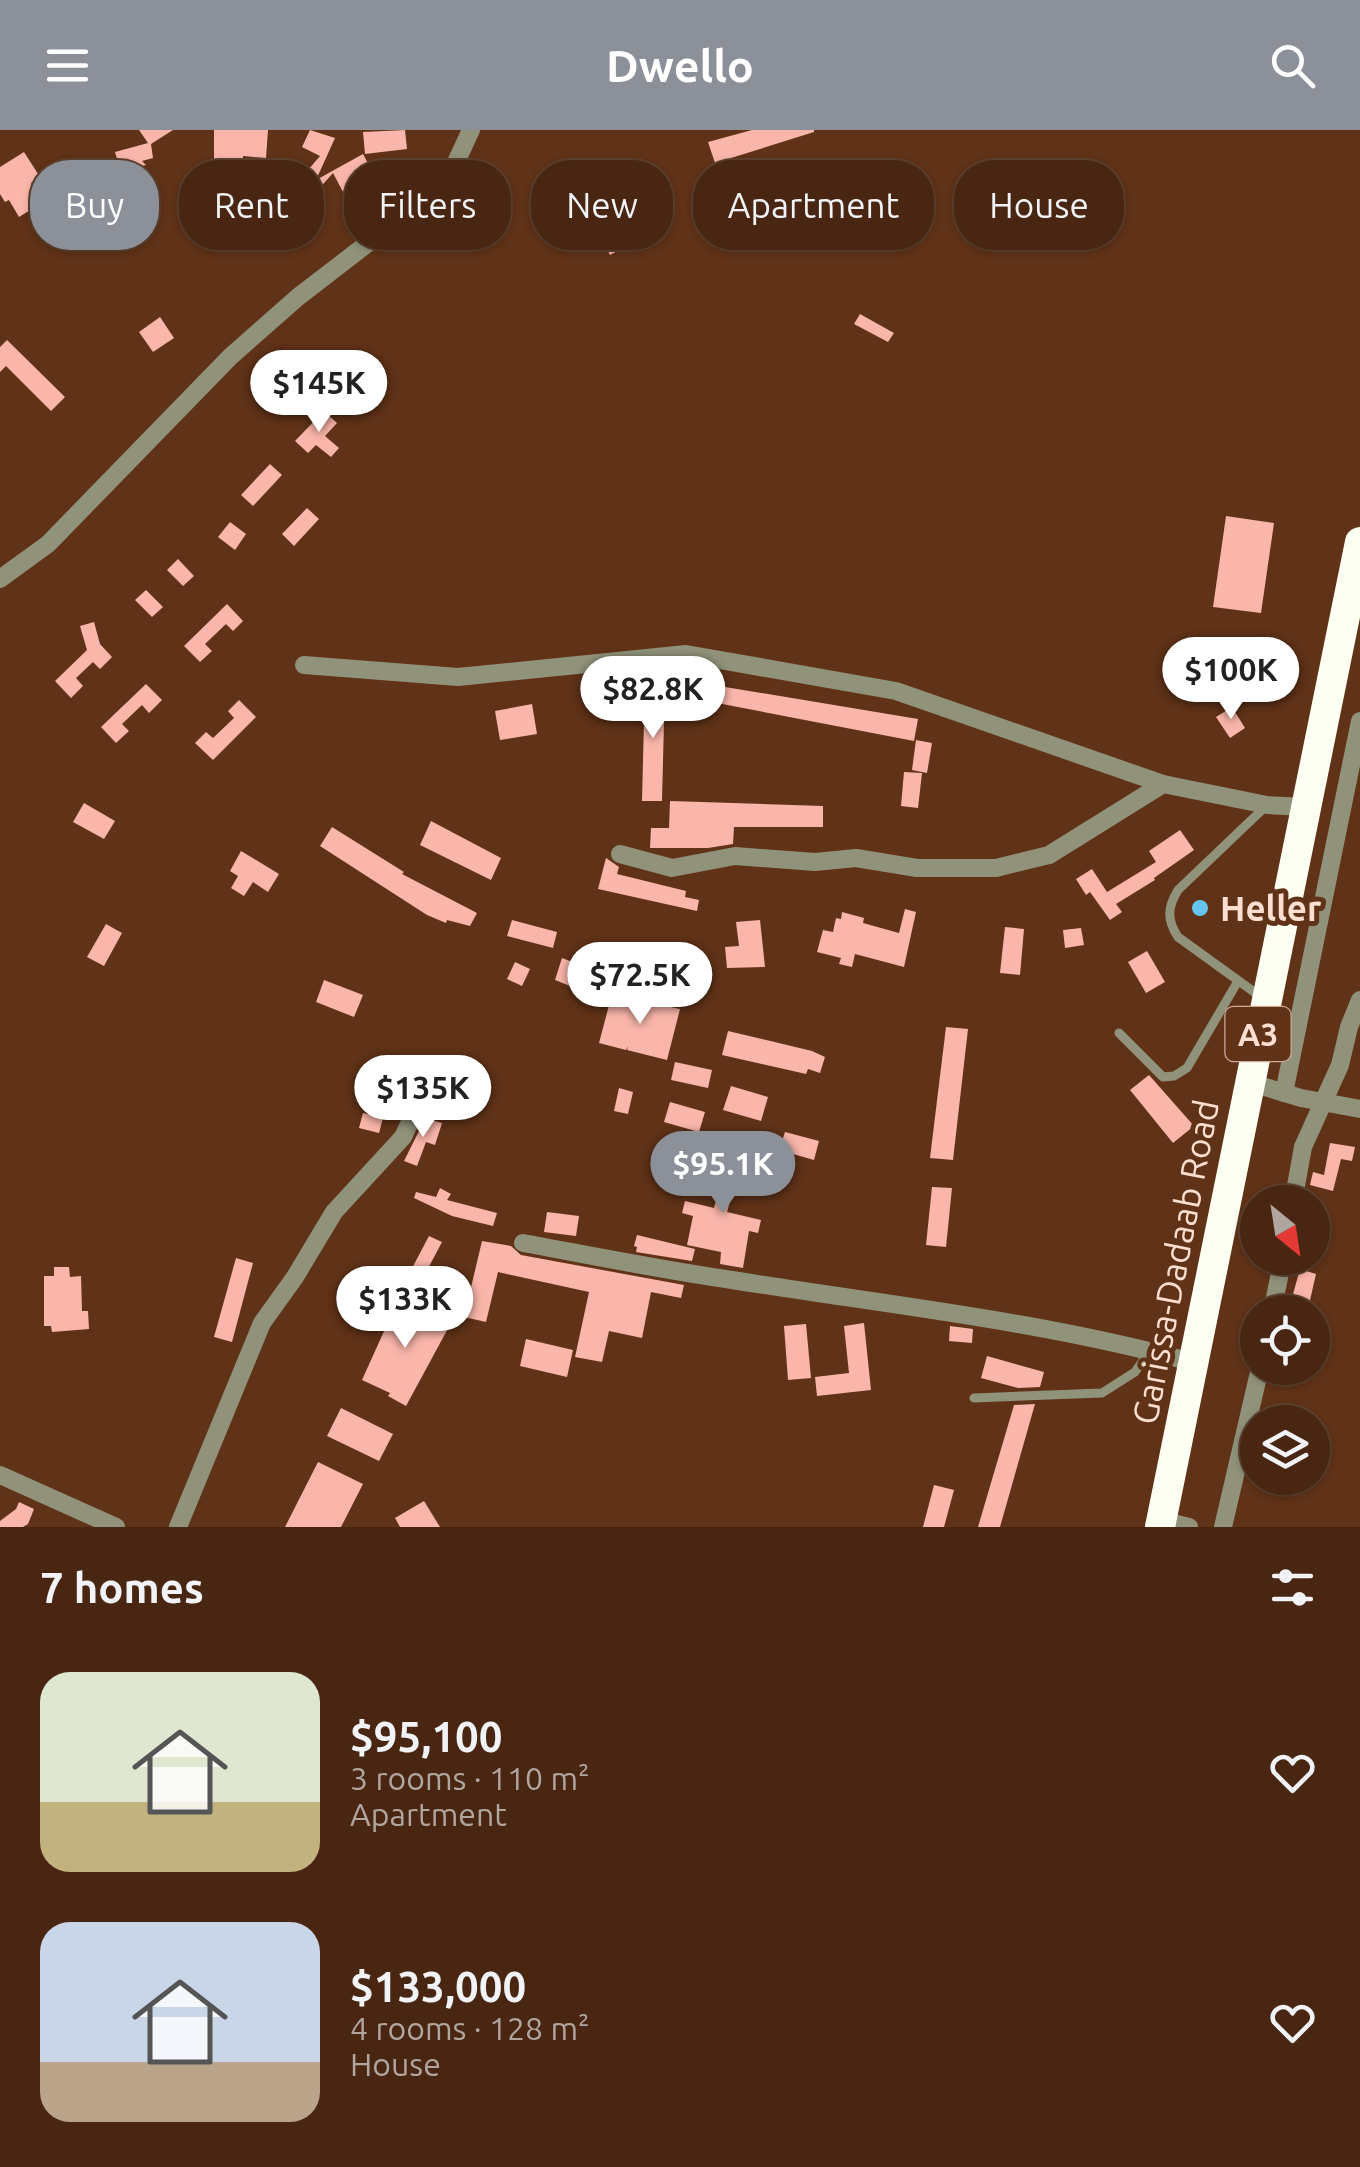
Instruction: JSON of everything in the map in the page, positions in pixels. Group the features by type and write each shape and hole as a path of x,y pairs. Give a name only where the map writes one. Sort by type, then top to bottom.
{"highway":[{"name":"Garissa-Dadaab Road","path":"1170,1525 1195,1364 1248,1082 1360,542"}],"street":[{"path":"0,579 48,544 230,357 298,297 433,193 451,173 471,130"},
{"path":"304,665 458,677 686,654 896,691 1163,784 1266,805 1305,807"},
{"path":"1284,1093 1360,721"},
{"path":"620,854 672,868 735,856 815,862 856,858 917,868 996,868 1050,855 1163,784"},
{"path":"1297,1185 1303,1146 1340,1065 1360,1000"},
{"path":"1248,1082 1360,1109"},
{"path":"178,1527 262,1323 334,1212 403,1137 410,1122"},
{"path":"523,1244 734,1281 964,1313 1110,1340 1195,1364"},
{"path":"1223,1527 1256,1385"},
{"path":"0,1475 91,1522 116,1527"}],"lane":[{"path":"1265,1000 1178,937 1171,926 1168,906 1178,890 1266,805"},
{"path":"1119,1034 1162,1077 1174,1076 1187,1068 1238,981"},
{"path":"974,1398 1102,1393 1135,1372 1150,1351"}],"building":[{"path":"139,130 173,130 151,144 153,158 117,160 115,152 148,143"},
{"path":"214,130 268,130 266,158 214,160"},
{"path":"310,130 335,138 324,162 302,147"},
{"path":"405,130 407,149 365,154 363,132"},
{"path":"752,130 814,130 725,160 714,160 708,142"},
{"path":"24,152 30,161 30,210 19,217 9,200 5,202 0,194 0,167"},
{"path":"344,165 344,194 333,173 324,183 324,176"},
{"path":"860,314 894,333 888,342 854,324"},
{"path":"160,317 174,338 153,352 139,332"},
{"path":"7,340 65,397 51,411 6,366 0,372 0,347"},
{"path":"324,411 337,423 325,436 339,448 331,457 316,445 308,453 295,441"},
{"path":"270,464 282,475 253,506 241,495"},
{"path":"307,508 319,519 294,546 282,534"},
{"path":"1226,516 1274,523 1261,613 1213,607"},
{"path":"230,522 246,534 235,550 218,537"},
{"path":"178,559 194,576 183,586 167,570"},
{"path":"146,590 163,607 152,617 135,600"},
{"path":"227,604 243,621 233,631 226,624 205,644 212,651 200,662 184,646"},
{"path":"94,622 100,644 112,657 100,669 93,662 76,678 83,686 71,698 55,681 87,650 80,626"},
{"path":"645,681 665,682 662,801 642,801"},
{"path":"695,682 918,719 914,741 691,698"},
{"path":"146,684 162,700 149,713 142,705 122,724 129,731 116,743 101,727"},
{"path":"239,700 256,717 213,760 195,743 206,732 213,738 234,718 228,711"},
{"path":"532,704 537,734 500,740 495,711"},
{"path":"1232,707 1245,728 1230,738 1216,717"},
{"path":"916,740 932,743 927,773 912,770"},
{"path":"904,772 922,773 918,808 901,806"},
{"path":"670,801 823,806 823,827 734,827 733,844 650,848 651,828 669,828"},
{"path":"84,803 115,821 104,839 73,822"},
{"path":"431,821 501,858 491,880 420,845"},
{"path":"332,827 402,874 477,913 470,926 447,920 446,923 427,915 320,846"},
{"path":"1180,830 1194,850 1116,904 1122,912 1110,920 1076,879 1092,869 1107,892 1156,862 1149,851"},
{"path":"241,851 279,874 268,892 253,882 244,896 231,888 238,876 230,871"},
{"path":"606,858 619,867 617,874 686,891 685,897 699,900 697,911 598,889"},
{"path":"905,909 916,912 904,967 855,954 852,967 839,964 841,958 817,952 823,930 833,932 836,918 841,919 842,912 864,918 863,923 899,933"},
{"path":"512,920 557,932 553,948 507,936"},
{"path":"760,920 765,967 727,968 725,947 739,946 736,922"},
{"path":"106,924 122,933 104,966 87,957"},
{"path":"1005,927 1024,929 1020,975 1000,973"},
{"path":"1081,928 1084,945 1065,948 1063,930"},
{"path":"1147,951 1165,982 1146,993 1128,962"},
{"path":"562,958 578,964 570,986 555,980"},
{"path":"515,962 530,969 522,986 507,979"},
{"path":"324,980 363,995 354,1017 316,1002"},
{"path":"612,994 680,1009 667,1060 627,1050 628,1046 626,1050 599,1043"},
{"path":"946,1027 968,1029 953,1160 930,1158"},
{"path":"728,1031 812,1051 825,1057 820,1073 808,1069 806,1074 722,1055"},
{"path":"675,1062 712,1070 708,1088 671,1080"},
{"path":"1149,1075 1194,1126 1173,1143 1130,1090"},
{"path":"407,1083 421,1088 415,1110 400,1105"},
{"path":"731,1086 768,1097 761,1121 723,1110"},
{"path":"619,1088 633,1092 628,1114 614,1111"},
{"path":"670,1102 705,1112 699,1132 664,1122"},
{"path":"363,1113 383,1118 379,1133 359,1128"},
{"path":"421,1117 442,1123 435,1145 426,1142 417,1166 404,1161 421,1127"},
{"path":"785,1132 819,1141 814,1160 779,1150"},
{"path":"1330,1143 1355,1147 1352,1161 1341,1159 1333,1191 1330,1185 1310,1185 1313,1172 1324,1175"},
{"path":"716,1149 752,1161 746,1177 738,1174 727,1212 761,1220 758,1233 749,1231 743,1268 720,1264 721,1252 687,1245 693,1216 682,1213 685,1201 714,1208 724,1170 710,1166"},
{"path":"932,1187 952,1188 946,1247 926,1245"},
{"path":"440,1188 451,1194 447,1200 497,1213 493,1226 452,1216 414,1198 416,1192 436,1197"},
{"path":"547,1212 579,1216 576,1236 544,1232"},
{"path":"637,1235 695,1249 692,1261 636,1252"},
{"path":"429,1236 442,1242 423,1278 410,1272"},
{"path":"482,1241 511,1246 521,1255 684,1285 681,1298 651,1292 642,1338 609,1331 602,1362 575,1357 589,1292 498,1272 486,1322 464,1317"},
{"path":"236,1258 253,1263 232,1342 214,1337"},
{"path":"54,1267 69,1267 70,1277 81,1276 82,1311 88,1311 89,1329 52,1332 51,1326 44,1326 44,1276 54,1276"},
{"path":"1298,1275 1316,1275 1311,1295 1293,1295"},
{"path":"399,1298 451,1323 406,1406 388,1396 390,1393 362,1380"},
{"path":"864,1323 871,1390 817,1396 815,1377 849,1373 844,1326"},
{"path":"806,1324 811,1378 788,1380 784,1326"},
{"path":"950,1326 973,1329 972,1343 949,1341"},
{"path":"526,1339 573,1350 567,1377 520,1366"},
{"path":"987,1356 1044,1372 1040,1387 1018,1388 981,1378"},
{"path":"1035,1404 1000,1527 978,1527 1014,1405"},
{"path":"341,1408 393,1434 379,1461 327,1436"},
{"path":"318,1462 363,1484 341,1527 285,1527"},
{"path":"934,1485 954,1490 944,1527 923,1527"},
{"path":"424,1501 440,1527 400,1527 395,1518"},
{"path":"19,1502 34,1509 28,1524 0,1527 0,1521"}],"place":[{"name":"Heller","path":"1200,908"}]}
